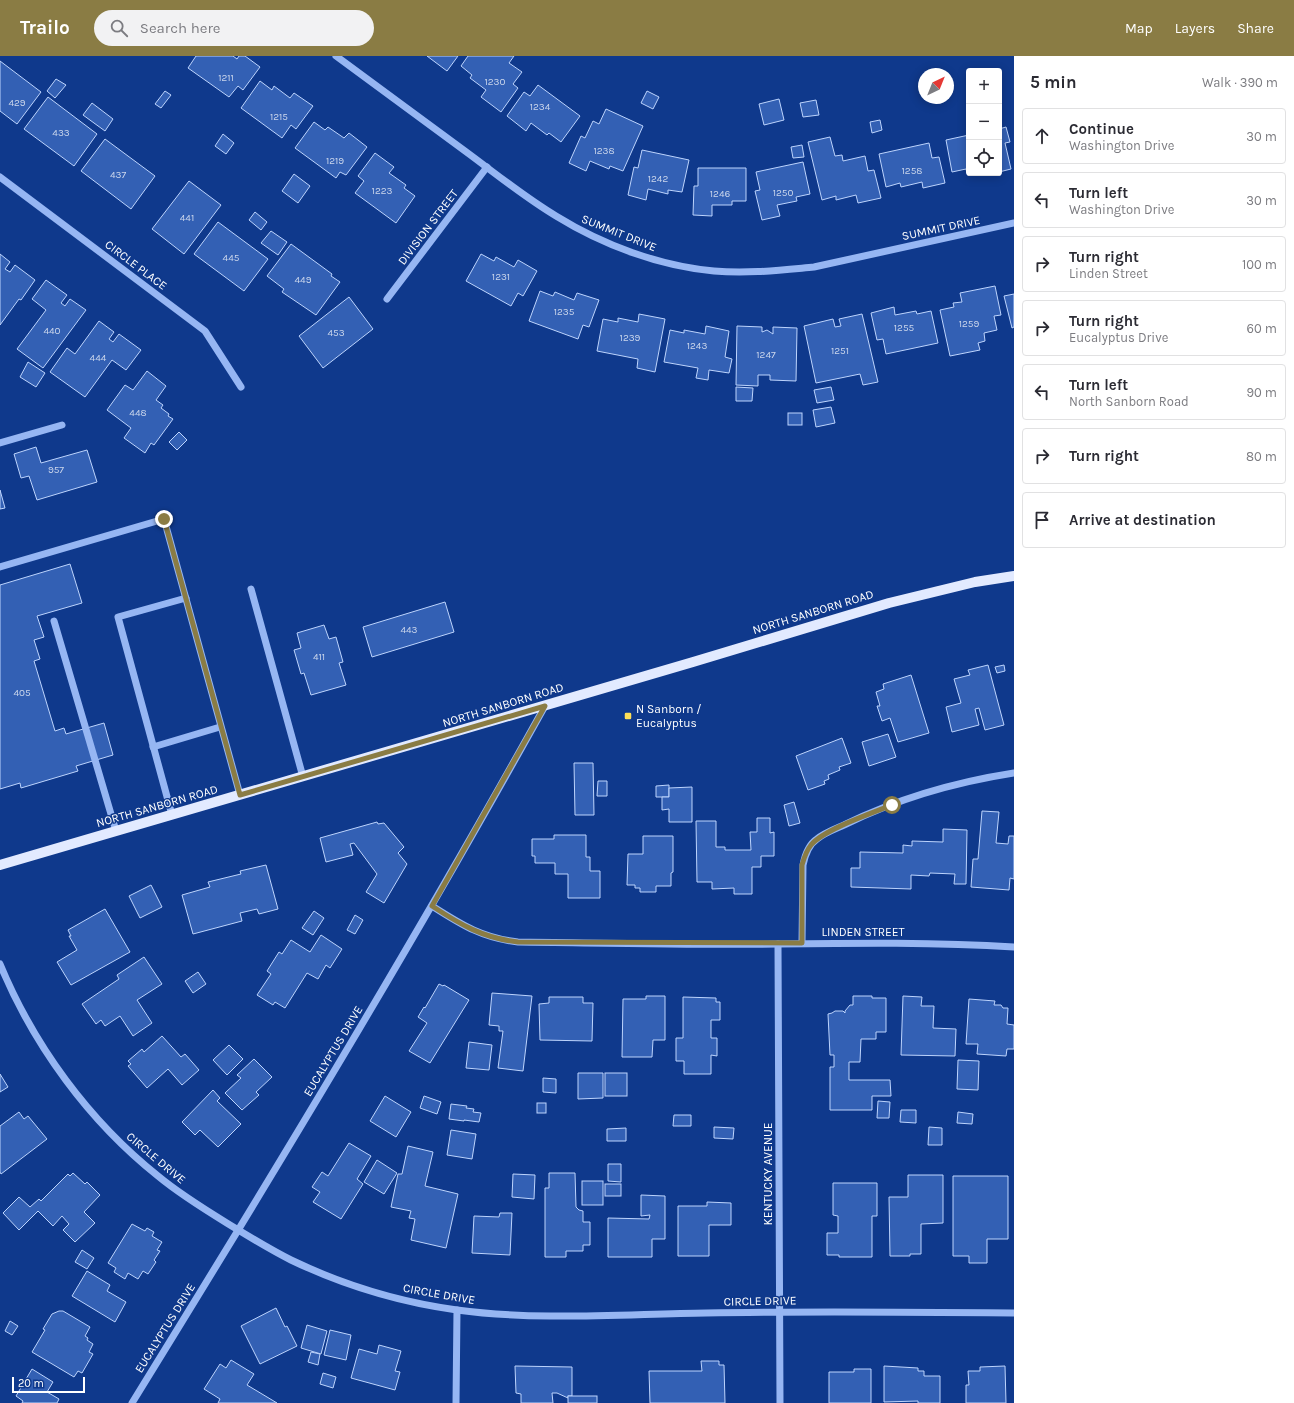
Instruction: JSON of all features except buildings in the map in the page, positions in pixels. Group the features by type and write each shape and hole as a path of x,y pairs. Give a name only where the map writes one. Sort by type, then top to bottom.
{"main road":[{"name":"NORTH SANBORN ROAD","path":"0,865 545,706 889,603 975,582 1014,576"}],"street":[{"name":"SUMMIT DRIVE","path":"336,56 555,216 601,240 661,262 713,271 759,272 814,267 1014,223"},
{"name":"DIVISION STREET","path":"387,300 487,167"},
{"name":"CIRCLE PLACE","path":"0,177 205,330 241,387"},
{"path":"0,443 62,425"},
{"path":"0,567 164,519 220,727 240,795"},
{"path":"251,589 303,777"},
{"path":"172,815 118,617 186,598"},
{"path":"54,621 116,831"},
{"name":"EUCALYPTUS DRIVE","path":"132,1403 238,1230 432,906 545,706"},
{"path":"154,747 220,727"},
{"path":"802,943 802,865 805,855 817,838 854,820 920,795 983,779 1014,773"},
{"name":"LINDEN STREET","path":"432,906 460,924 488,936 518,942 778,944 875,942 1014,947"},
{"name":"KENTUCKY AVENUE","path":"778,944 780,1403"},
{"name":"CIRCLE DRIVE","path":"0,964 24,1014 40,1042 81,1100 134,1156 160,1178 206,1211 293,1261 345,1283 382,1294 457,1310 499,1314 555,1316 779,1312 1014,1313"},
{"path":"456,1403 457,1310"}],"place":[{"name":"N Sanborn / Eucalyptus","path":"628,716"}],"route":[{"path":"164,519 220,727 240,795 545,706 432,906 460,924 475,931 502,940 518,942 802,943 802,865 810,846 817,838 854,820 892,805"}]}
